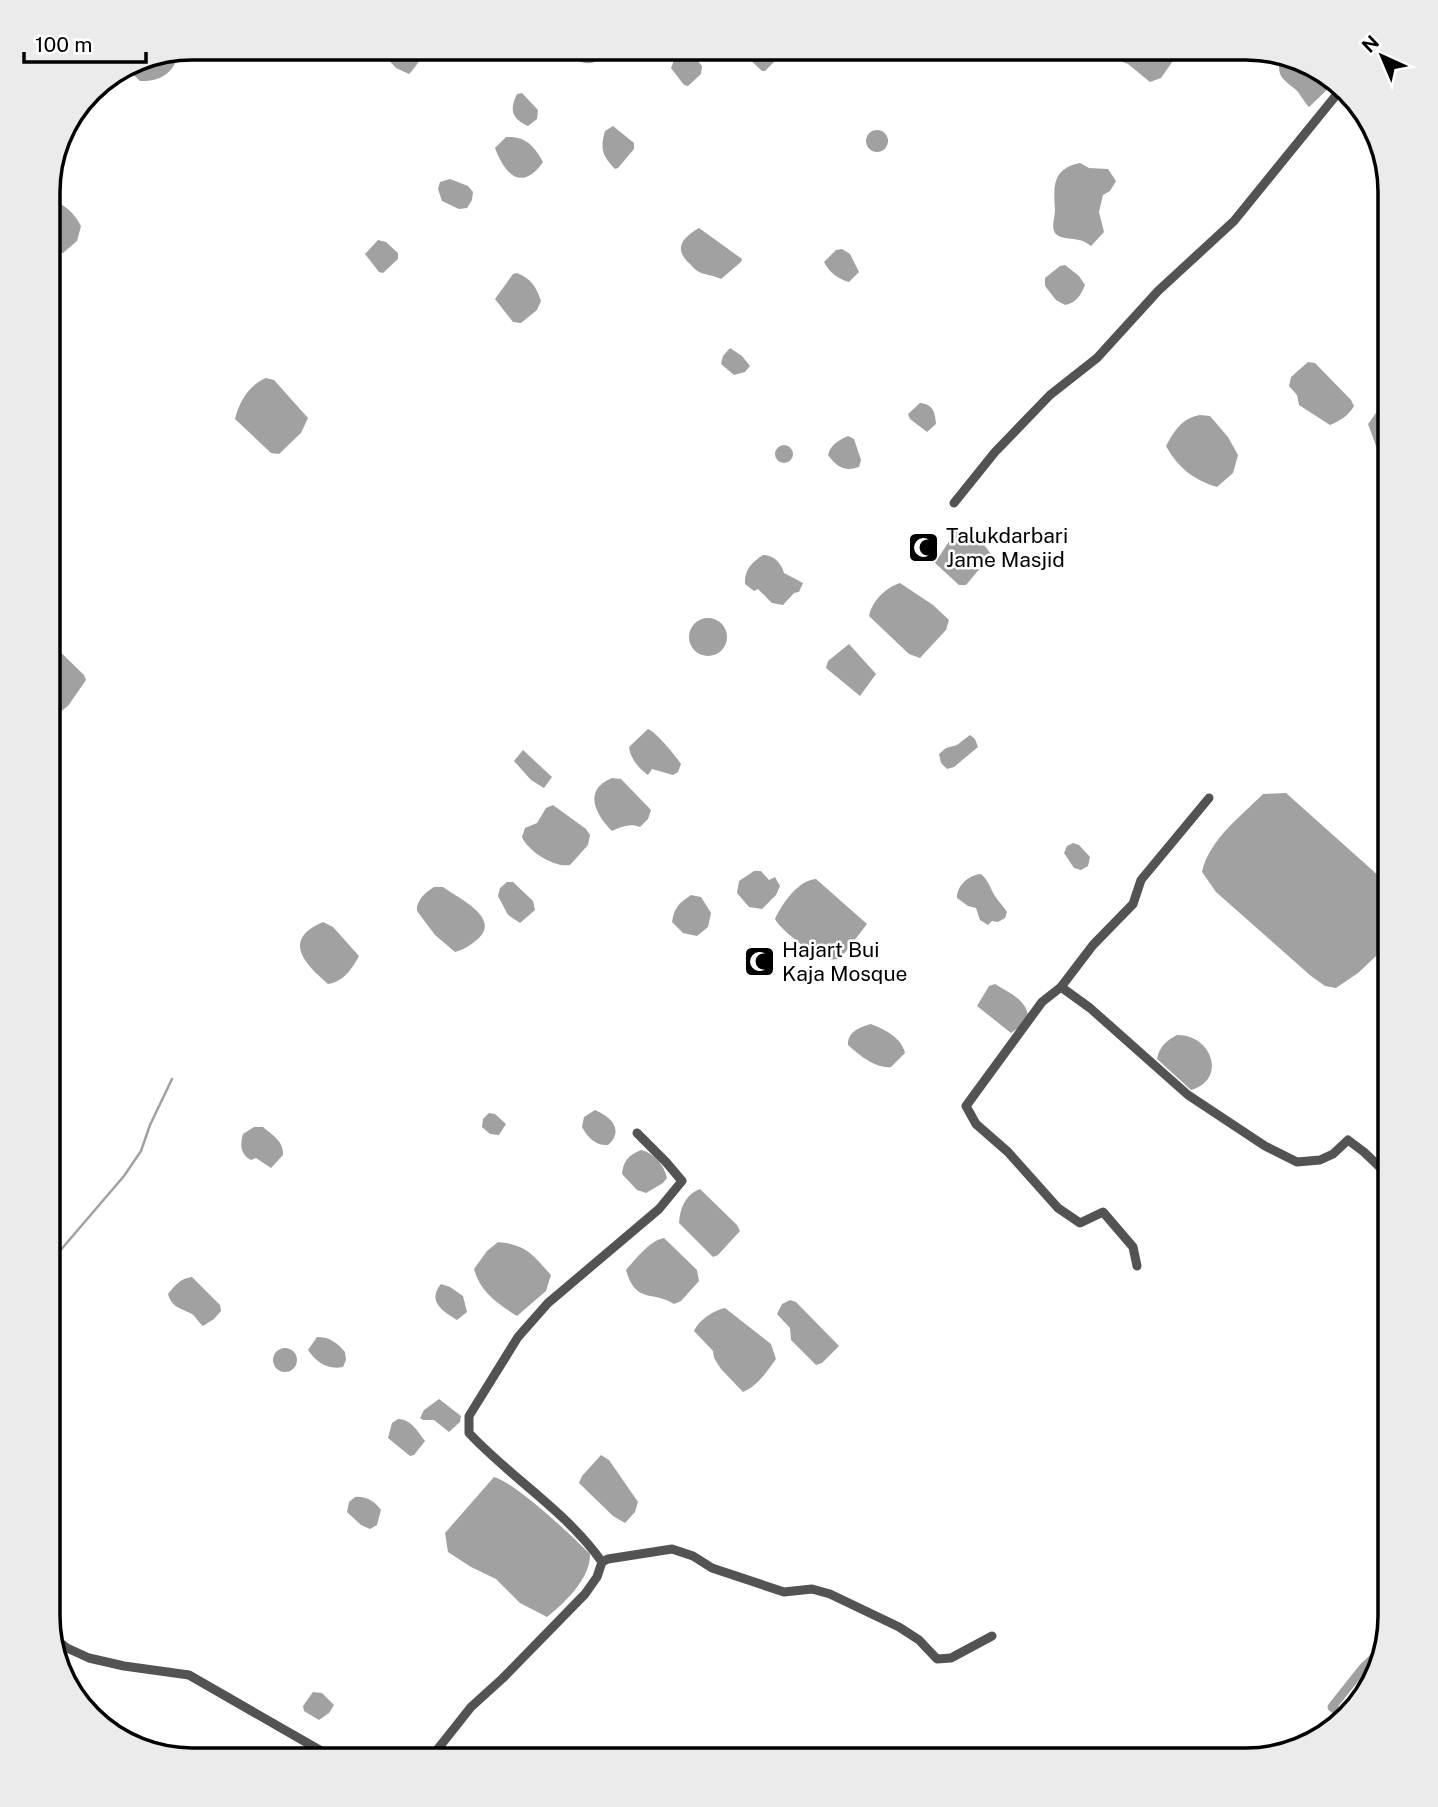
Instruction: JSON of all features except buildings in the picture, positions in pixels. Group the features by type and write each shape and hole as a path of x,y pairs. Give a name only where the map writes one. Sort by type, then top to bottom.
{"street":[{"path":"954,503 995,452 1050,395 1097,358 1158,291 1234,221 1336,95"},
{"path":"1137,1266 1133,1247 1103,1212 1080,1223 1058,1208 1009,1152 976,1124 966,1106 1042,1002 1061,987 1093,945 1133,904 1141,880 1209,798"},
{"path":"1061,987 1090,1008 1188,1095 1265,1146 1297,1162 1320,1160 1333,1154 1348,1140 1378,1165"},
{"path":"602,1562 588,1542 564,1518 490,1456 469,1433 470,1416 518,1337 548,1303 659,1209 682,1181 637,1133"},
{"path":"602,1562 660,1549 672,1549 693,1556 712,1568 784,1592 813,1589 830,1594 899,1627 919,1640 937,1659 951,1658 992,1636"},
{"path":"439,1748 471,1707 585,1594 597,1577 602,1562"},
{"path":"63,1645 89,1658 189,1675 316,1748"}],"shaded area":[{"path":"389,60 420,60 409,74 396,68"},
{"path":"576,60 598,60 592,63"},
{"path":"674,60 697,60 702,66 701,74 688,86 684,85 671,68"},
{"path":"750,60 776,60 765,71"},
{"path":"1118,60 1174,60 1161,78 1150,82 1128,64"},
{"path":"176,61 167,74 155,80 140,81 132,74 157,64"},
{"path":"1280,64 1289,66 1313,77 1328,88 1309,107 1286,82"},
{"path":"522,93 538,110 537,119 528,126 515,117 513,109 517,94"},
{"path":"613,126 634,143 634,149 615,169 607,160 603,147 605,131"},
{"path":"877,130 887,137 888,141 881,151 877,152 867,145 866,141 873,131"},
{"path":"506,137 519,138 529,143 543,162 528,176 515,176 499,158 495,148"},
{"path":"1080,163 1089,168 1108,169 1116,181 1110,191 1103,195 1099,212 1104,232 1091,246 1058,236 1053,228 1056,180 1064,170"},
{"path":"450,179 468,186 473,192 467,208 459,209 442,201 438,189 440,182"},
{"path":"60,204 75,216 81,226 77,241 60,253"},
{"path":"699,228 742,259 721,279 698,271 682,253 684,240"},
{"path":"378,240 386,242 398,253 398,259 383,273 379,272 365,254"},
{"path":"842,249 850,254 859,272 849,282 834,275 824,262 836,250"},
{"path":"1065,265 1079,276 1085,285 1078,298 1065,305 1056,300 1045,286 1045,278"},
{"path":"517,273 532,284 541,301 537,310 521,323 513,322 495,299 513,274"},
{"path":"730,348 750,366 745,372 734,375 721,364 723,356"},
{"path":"1308,362 1315,363 1354,406 1344,417 1330,425 1299,405 1297,395 1289,386 1291,377"},
{"path":"266,378 274,380 308,418 301,433 279,454 271,453 235,419 246,395"},
{"path":"920,403 931,407 935,416 936,424 927,432 910,419 908,414"},
{"path":"1378,410 1378,448 1376,446 1368,424"},
{"path":"1200,415 1210,416 1228,437 1238,455 1233,473 1217,487 1187,472 1166,446 1183,422"},
{"path":"848,436 854,439 861,460 859,467 845,469 828,455 838,441"},
{"path":"784,445 790,448 793,454 790,460 784,463 778,460 775,454 778,448"},
{"path":"957,529 980,542 991,555 966,585 959,585 935,563"},
{"path":"763,555 774,558 784,573 803,583 799,592 794,593 783,605 772,603 758,589 754,591 745,584 750,567"},
{"path":"900,583 933,605 949,620 946,630 920,658 909,654 869,616 880,596"},
{"path":"708,618 722,623 727,637 722,651 708,656 694,651 689,637 694,623"},
{"path":"849,644 876,674 860,696 826,668 828,661"},
{"path":"60,652 86,680 68,706 60,712"},
{"path":"648,729 681,764 678,772 673,775 652,769 648,775 636,763 629,747"},
{"path":"970,735 978,747 954,767 947,769 941,763 939,754"},
{"path":"523,750 552,777 544,788 531,780 514,761"},
{"path":"612,778 621,779 651,810 648,819 640,827 629,825 612,831 601,818 595,796 597,789"},
{"path":"1286,793 1378,875 1378,954 1358,973 1336,988 1325,986 1311,976 1216,892 1202,872 1211,849 1263,794"},
{"path":"553,805 586,829 590,835 588,845 570,865 557,864 542,857 530,848 522,837 525,828 537,823 546,808"},
{"path":"1073,843 1079,845 1090,857 1088,866 1081,870 1074,868 1064,853 1067,846"},
{"path":"754,871 761,871 769,880 775,877 780,886 776,895 762,909 749,907 737,893 739,881"},
{"path":"981,874 1007,912 1005,918 998,922 992,921 988,925 980,920 976,908 957,898 964,882"},
{"path":"816,879 867,924 840,959 828,959 815,953 791,936 775,919 797,888"},
{"path":"507,882 513,882 533,901 535,910 520,923 508,915 498,896 500,888"},
{"path":"434,887 443,887 481,915 484,930 479,938 462,950 455,952 435,935 417,911 420,900"},
{"path":"691,895 701,897 711,913 708,927 697,936 683,933 672,922 678,906"},
{"path":"323,922 333,927 359,956 343,978 328,984 305,960 300,944 310,929"},
{"path":"995,984 1015,996 1028,1015 1020,1027 1011,1033 977,1006 989,986"},
{"path":"871,1024 892,1035 903,1047 905,1053 891,1067 874,1064 848,1045 852,1033"},
{"path":"1177,1035 1199,1042 1211,1058 1209,1077 1191,1090 1157,1059 1164,1045"},
{"path":"595,1110 606,1116 614,1125 615,1135 608,1145 593,1140 582,1127 584,1117"},
{"path":"489,1113 495,1114 506,1124 499,1135 490,1134 482,1127 483,1119"},
{"path":"254,1127 263,1127 282,1146 283,1155 271,1168 256,1158 247,1158 243,1152 243,1134"},
{"path":"641,1150 658,1160 667,1178 646,1193 637,1190 622,1174 627,1159"},
{"path":"700,1189 740,1231 713,1257 679,1223 684,1203"},
{"path":"664,1238 697,1270 699,1281 681,1301 674,1304 640,1292 630,1281 626,1270 648,1247"},
{"path":"498,1242 523,1248 551,1275 546,1291 517,1316 485,1291 474,1269 487,1251"},
{"path":"192,1277 220,1305 221,1311 203,1326 192,1314 173,1304 168,1294 181,1281"},
{"path":"441,1284 463,1296 467,1312 457,1320 438,1305 435,1296"},
{"path":"790,1300 796,1302 839,1346 822,1363 816,1365 791,1340 790,1328 777,1314 782,1304"},
{"path":"725,1308 771,1344 776,1359 758,1382 743,1392 721,1369 713,1351 694,1331 707,1316"},
{"path":"317,1337 333,1341 345,1352 343,1367 327,1366 311,1354 308,1350"},
{"path":"285,1348 294,1351 297,1360 294,1369 285,1372 276,1369 273,1360 276,1351"},
{"path":"439,1399 461,1416 460,1422 449,1432 434,1420 420,1418 424,1410"},
{"path":"398,1419 410,1424 425,1441 414,1455 410,1456 388,1438 392,1423"},
{"path":"601,1455 609,1460 638,1502 635,1512 625,1523 613,1516 579,1483"},
{"path":"494,1477 529,1499 590,1554 581,1581 568,1598 547,1617 520,1603 496,1579 448,1552 445,1533"},
{"path":"355,1497 370,1500 381,1510 377,1525 370,1529 361,1525 347,1512 349,1502"},
{"path":"313,1692 322,1693 334,1705 329,1713 319,1720 304,1711 303,1706"}],"waterway":[{"path":"60,1251 124,1176 141,1151 172,1079"},
{"path":"1337,1712 1332,1707 1370,1662"}],"place":[{"name":"Talukdarbari Jame Masjid","path":"923,548"},
{"name":"Hajart Bui Kaja Mosque","path":"759,962"}]}
